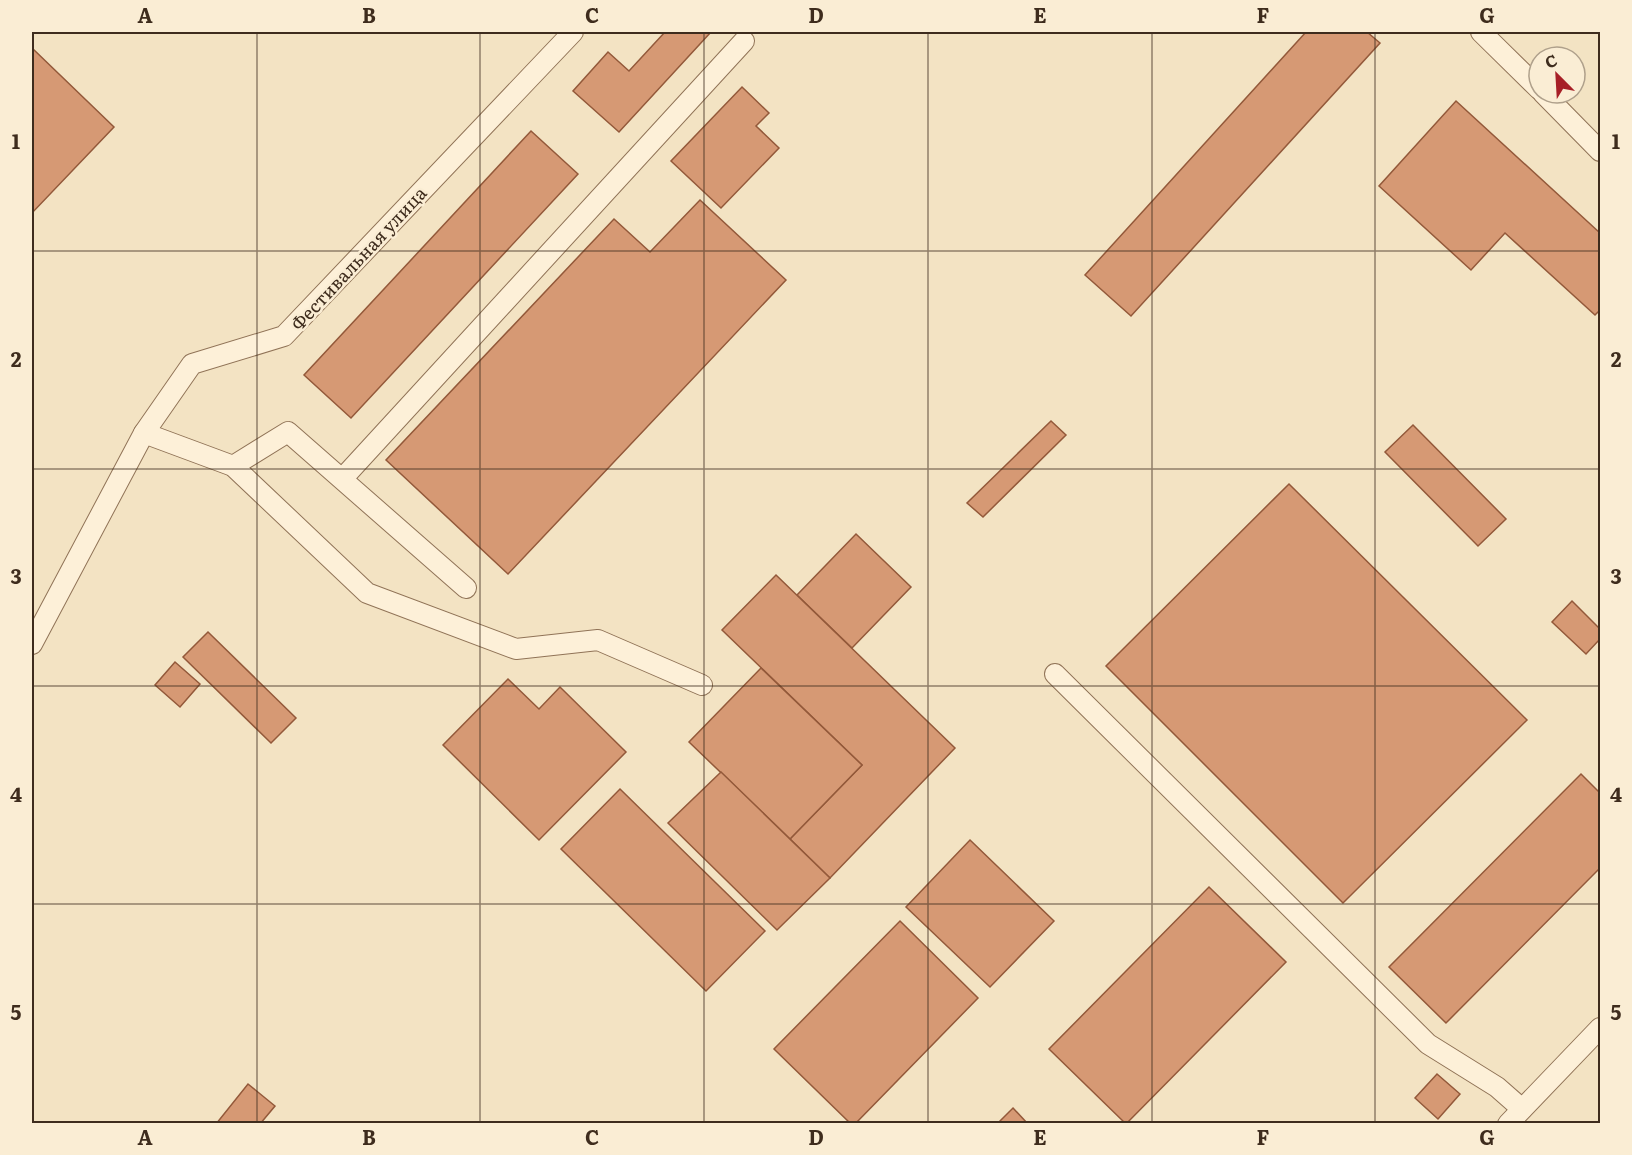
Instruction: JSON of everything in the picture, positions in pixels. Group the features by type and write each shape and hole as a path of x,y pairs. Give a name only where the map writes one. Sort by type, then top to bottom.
{"lane":[{"name":"Фестивальная улица","path":"32,645 144,433 192,364 284,336 573,32"},
{"path":"1481,32 1527,77"},
{"path":"343,478 744,41"},
{"path":"1555,105 1600,151"},
{"path":"233,466 288,432 466,588"},
{"path":"144,433 233,466 367,593 516,649 598,640 702,685"},
{"path":"1055,674 1428,1044 1497,1087 1515,1116 1600,1028"}],"building":[{"path":"665,32 711,32 619,132 573,91 608,52 629,71"},
{"path":"1306,32 1367,32 1380,43 1131,316 1085,275"},
{"path":"32,48 114,127 32,213"},
{"path":"742,87 769,113 756,126 779,148 721,208 671,161"},
{"path":"1456,101 1600,233 1600,310 1595,315 1505,233 1471,270 1379,186"},
{"path":"531,131 578,174 351,418 304,375"},
{"path":"700,200 786,280 508,574 386,460 614,219 650,252"},
{"path":"1051,421 1066,435 983,517 967,503"},
{"path":"1413,425 1506,519 1478,546 1385,452"},
{"path":"1289,484 1527,720 1343,903 1106,666"},
{"path":"856,534 911,587 852,648 797,595"},
{"path":"776,575 955,748 830,878 790,839 862,765 722,630"},
{"path":"1572,601 1600,629 1600,639 1586,654 1552,622"},
{"path":"208,632 296,718 271,743 183,657"},
{"path":"175,662 200,684 180,707 155,685"},
{"path":"761,668 862,765 790,839 689,742"},
{"path":"508,679 539,709 560,687 626,752 539,840 443,745"},
{"path":"721,772 830,878 777,930 668,823"},
{"path":"1581,774 1600,793 1600,868 1446,1023 1389,967"},
{"path":"620,789 765,931 706,991 561,849"},
{"path":"970,840 1054,921 990,987 906,907"},
{"path":"1209,887 1286,962 1126,1124 1049,1049"},
{"path":"900,921 978,998 855,1124 851,1124 774,1049"},
{"path":"1437,1074 1460,1094 1438,1119 1415,1098"},
{"path":"248,1084 275,1106 260,1124 216,1124"},
{"path":"1013,1108 1028,1124 997,1124"}]}
